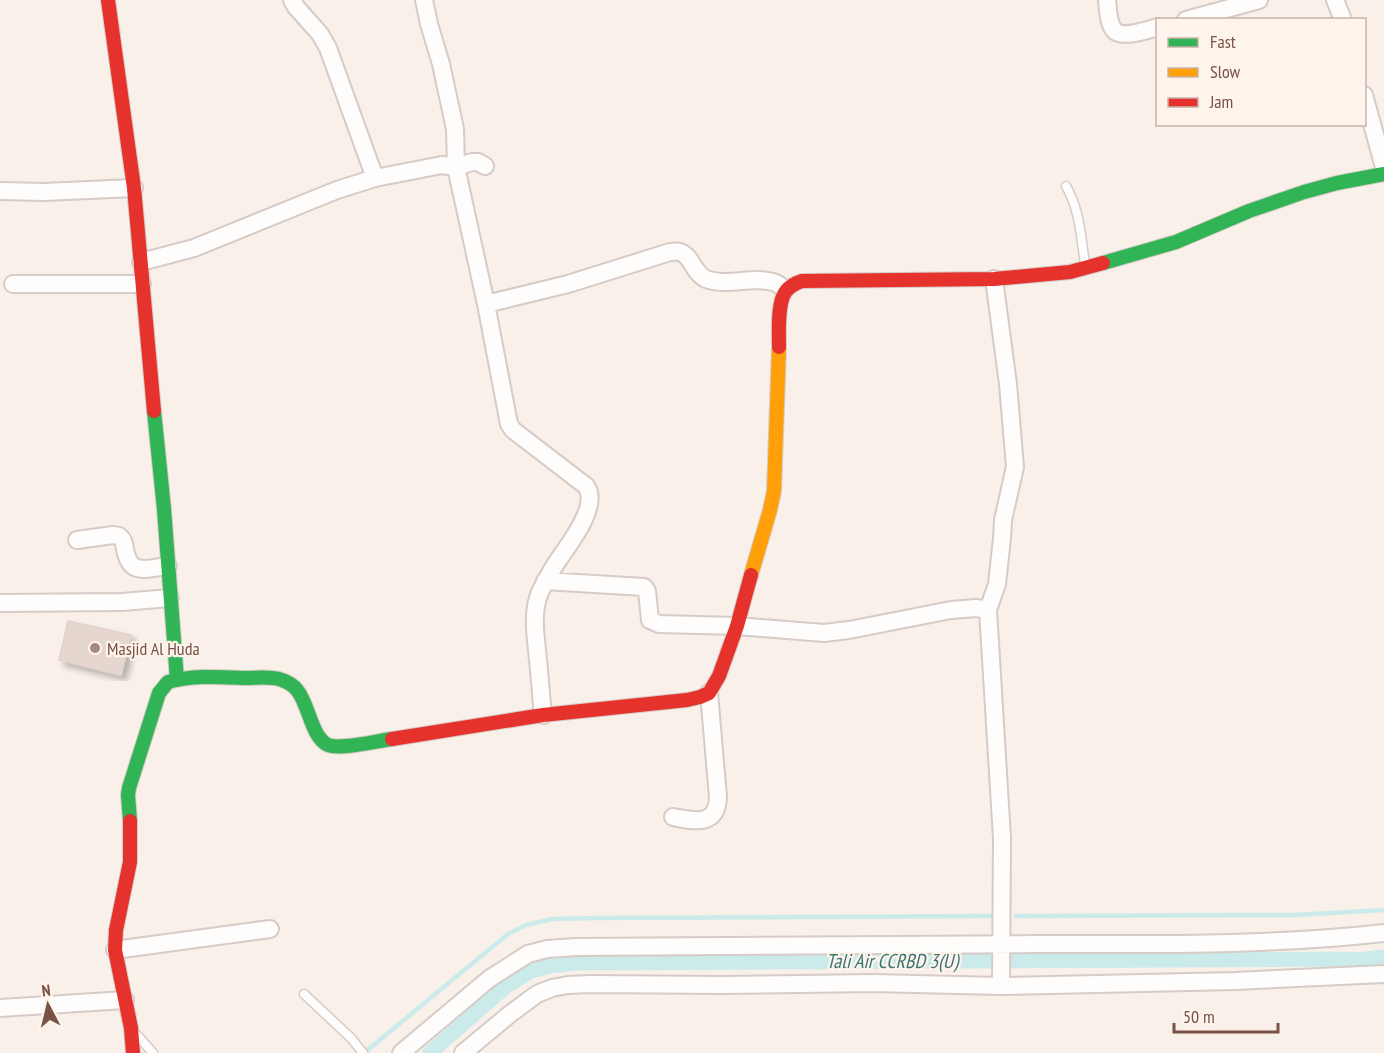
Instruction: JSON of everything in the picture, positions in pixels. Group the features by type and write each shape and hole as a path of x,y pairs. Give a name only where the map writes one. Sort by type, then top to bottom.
{"street":[{"path":"108,0 134,188 162,485 177,680"},
{"path":"292,0 320,34 328,48 375,178"},
{"path":"424,0 455,129 456,167 508,418 513,430 586,486 589,493 590,502 575,538 555,565 536,603 534,620 543,715"},
{"path":"1107,0 1111,22 1114,30 1119,33 1128,34 1156,27"},
{"path":"1193,18 1259,0"},
{"path":"1335,0 1342,18"},
{"path":"1366,99 1384,167"},
{"path":"141,262 194,248 337,190 375,178 442,165 456,167 478,162 485,166"},
{"path":"133,1053 115,950 115,937 131,853 129,788 159,693 165,684 177,680 284,679 297,688 321,740 328,745 339,747 543,715 700,697 709,693 714,687 737,626 774,491 780,310 781,298 785,290 802,281 994,279 1056,274 1086,268 1176,242 1249,211 1304,192 1384,174"},
{"path":"0,191 44,192 134,188"},
{"path":"486,304 568,284 670,252 680,252 687,257 696,272 705,279 775,282 785,290"},
{"path":"994,279 1008,384 1015,467 1003,520 997,584 988,610 1002,838 1001,980"},
{"path":"13,284 142,284"},
{"path":"77,540 119,536 123,539 126,556 131,566 143,569 168,566"},
{"path":"546,581 644,587 647,591 650,620 659,624 737,626 824,633 951,610 976,608 988,610"},
{"path":"0,603 122,602 170,597"},
{"path":"673,817 702,820 717,810 718,797 709,693"},
{"path":"115,950 270,928"},
{"path":"401,1053 489,979 528,954 547,949 576,947 1002,950 1295,941 1384,933"},
{"path":"463,1053 537,994 568,985 1001,980 1235,981 1384,974"},
{"path":"0,1008 125,1000"}],"lane":[{"path":"1066,186 1076,208 1086,268"},
{"path":"304,994 361,1050"},
{"path":"130,1028 153,1053"}],"building":[{"name":"Masjid Al Huda","path":"68,621 131,635 121,675 59,660"}],"waterway":[{"path":"1016,916 1296,915 1384,910"},
{"path":"364,1053 508,934 526,925 552,919 994,916"},
{"name":"Tali Air CCRBD 3(U)","path":"430,1053 504,988 531,971 574,963 1366,959 1384,957"}],"traffic: fast":[{"path":"1103,263 1176,242 1249,211 1304,192 1384,174"},
{"path":"154,411 177,680"},
{"path":"130,821 129,788 159,693 168,682 207,677 278,679 297,690 305,703 314,728 322,741 328,745 350,746 392,739"}],"traffic: slow":[{"path":"751,575 774,491 779,347"}],"traffic: jam":[{"path":"108,0 134,188 154,411"},
{"path":"779,347 779,318 783,296 789,288 802,281 994,279 1070,272 1103,263"},
{"path":"392,739 543,715 687,700 709,693 719,676 737,626 751,575"},
{"path":"130,821 130,862 116,930 115,950 131,1028 133,1053"}],"place":[{"name":"Masjid Al Huda","path":"95,648"}]}
